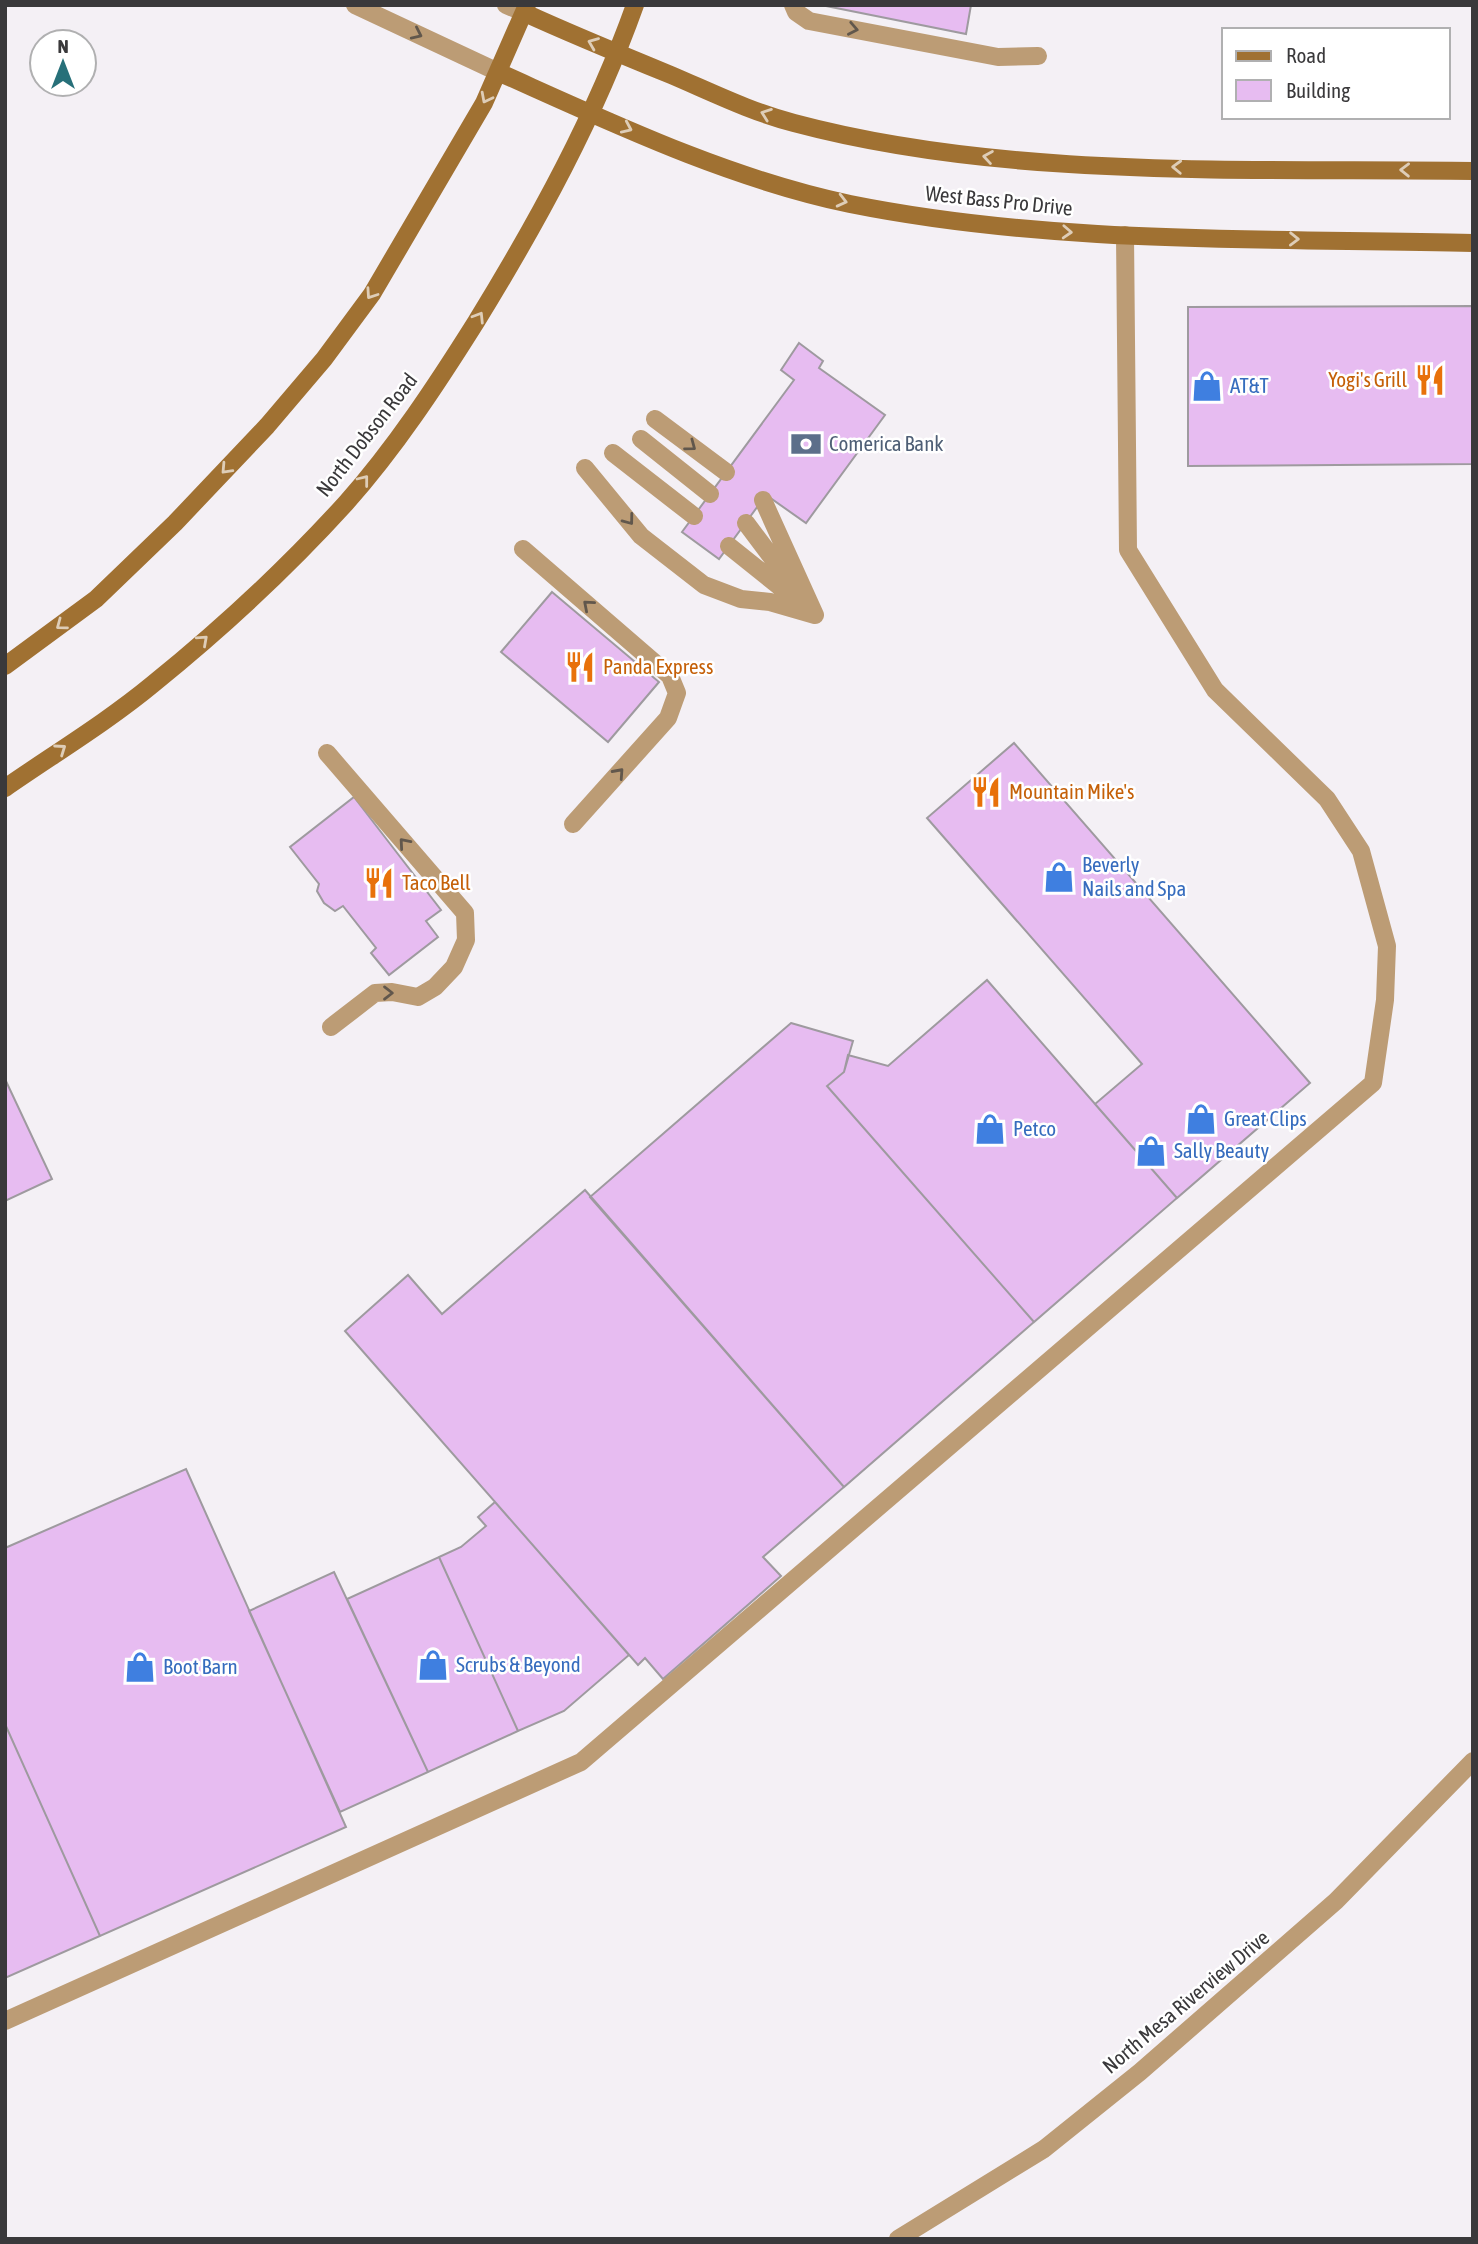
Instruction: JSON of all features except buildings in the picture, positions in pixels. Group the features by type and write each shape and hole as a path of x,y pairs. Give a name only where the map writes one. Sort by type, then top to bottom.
{"street":[{"path":"355,5 498,72"},
{"path":"5,666 96,599 175,523 267,426 324,359 372,294 484,103 526,9 506,5"},
{"name":"North Dobson Road","path":"5,788 152,686 240,607 347,501 449,364 525,241 618,53 635,5"},
{"path":"793,5 796,12 809,21 998,57 1038,56"},
{"name":"West Bass Pro Drive","path":"526,9 568,33 731,101 792,123 865,139 1012,160 1178,167 1473,171"},
{"name":"West Bass Pro Drive","path":"498,72 699,160 849,203 998,228 1125,235 1473,243"},
{"path":"5,2021 581,1762 1373,1083 1385,1000 1387,946 1361,851 1327,799 1214,690 1128,550 1125,235"},
{"path":"656,419 726,472"},
{"path":"641,439 710,494"},
{"path":"613,453 694,516"},
{"path":"585,468 641,536 704,585 741,599 770,602 815,615"},
{"path":"763,500 815,615"},
{"path":"746,523 815,615"},
{"path":"729,546 815,615"},
{"path":"523,549 670,676 677,693 668,718 573,824"},
{"path":"327,753 465,913 466,940 454,967 435,987 418,997 392,992 375,993 331,1027"},
{"name":"North Mesa Riverview Drive","path":"898,2239 1044,2149 1140,2072 1336,1901 1473,1761"}],"place":[{"name":"Yogi's Grill","path":"1430,380"},
{"name":"AT&T","path":"1207,386"},
{"name":"Comerica Bank","path":"806,444"},
{"name":"Panda Express","path":"580,667"},
{"name":"Mountain Mike's","path":"986,792"},
{"name":"Beverly Nails and Spa","path":"1059,877"},
{"name":"Taco Bell","path":"379,883"},
{"name":"Great Clips","path":"1201,1119"},
{"name":"Petco","path":"990,1129"},
{"name":"Sally Beauty","path":"1151,1151"},
{"name":"Scrubs & Beyond","path":"433,1665"},
{"name":"Boot Barn","path":"140,1667"}]}
